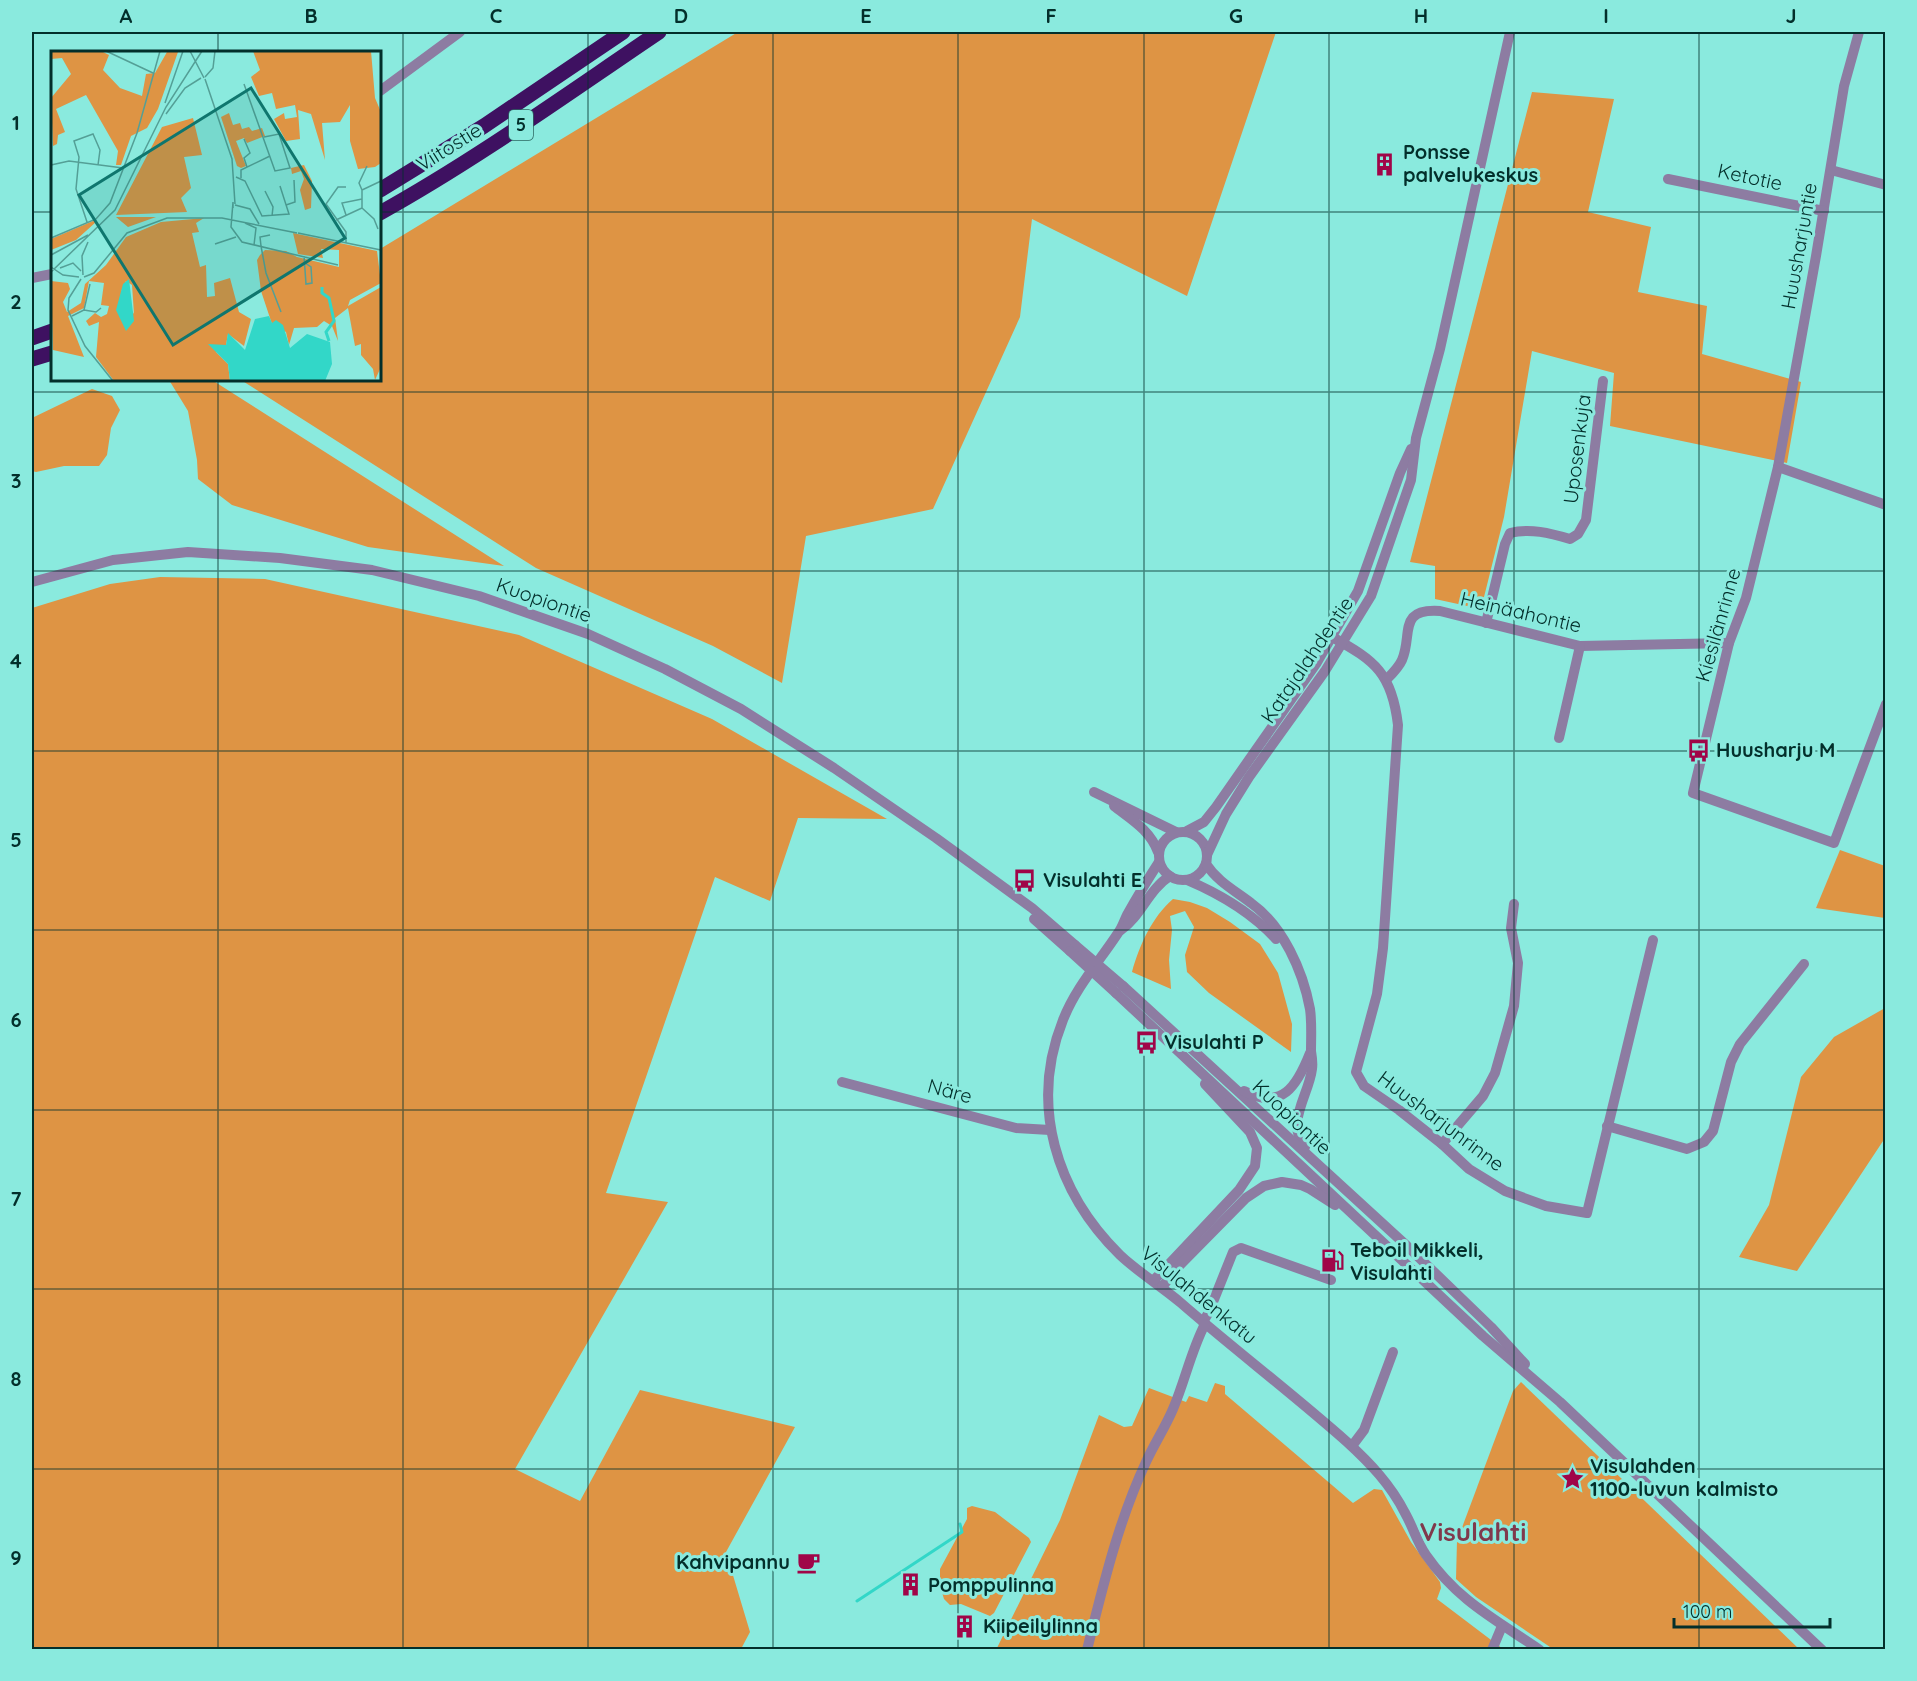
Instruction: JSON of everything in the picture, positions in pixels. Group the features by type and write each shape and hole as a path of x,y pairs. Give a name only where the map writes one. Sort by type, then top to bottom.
{"highway":[{"name":"Viitostie","path":"381,189 484,126 623,32"},
{"name":"Viitostie","path":"381,212 466,162 659,32"},
{"path":"32,338 51,331"},
{"path":"32,360 51,353"}],"street":[{"path":"381,90 460,32"},
{"name":"Katajalahdentie","path":"1206,860 1226,814 1243,786 1343,643 1371,596 1410,480 1416,438 1440,349 1510,32"},
{"name":"Huusharjuntie","path":"1778,467 1844,86 1859,32"},
{"path":"1831,170 1886,185"},
{"name":"Ketotie","path":"1668,179 1824,211"},
{"path":"32,278 51,274"},
{"name":"Uposenkuja","path":"1486,623 1505,544 1510,533 1523,530 1570,539 1578,534 1586,520 1603,381"},
{"name":"Katajalahdentie","path":"1182,831 1204,822 1216,807 1332,637 1358,591 1400,473 1416,438"},
{"path":"1778,467 1886,505"},
{"name":"Kiesilänrinne","path":"1778,467 1746,598 1729,643 1693,794 1834,843 1886,704"},
{"name":"Kuopiontie","path":"32,582 113,560 188,552 280,558 372,570 479,596 588,634 665,669 741,709 834,768 985,874 1073,948 1190,1047 1331,1177 1491,1327 1560,1402"},
{"name":"Heinäahontie","path":"1387,679 1403,659 1407,628 1414,617 1425,610 1440,611 1580,646 1729,643"},
{"name":"Huusharjunrinne","path":"1332,637 1375,666 1387,679 1396,706 1398,725 1383,948 1377,994 1356,1072 1364,1086 1399,1110 1469,1169 1505,1191 1546,1206 1587,1213 1653,940"},
{"path":"1559,738 1580,646"},
{"path":"1290,953 1266,928 1240,907 1212,891 1187,880 1178,880 1170,876 1163,870 1154,841 1146,831 1094,792 1198,836 1205,845 1206,860 1214,876 1252,903 1270,920 1290,953 1297,967 1307,994 1312,1025 1313,1066 1298,1116 1297,1133 1302,1145 1331,1177"},
{"path":"1158,857 1161,843 1167,836 1182,831"},
{"name":"Visulahdenkatu","path":"1121,930 1125,918 1158,857"},
{"path":"1187,880 1201,872 1206,860"},
{"name":"Visulahdenkatu","path":"1170,876 1160,882 1131,923 1121,930 1074,993 1062,1022 1051,1063 1047,1102 1050,1131 1060,1163 1075,1197 1090,1221 1120,1255 1295,1396 1352,1446 1383,1477 1406,1514 1416,1538 1438,1570 1471,1604 1539,1650"},
{"path":"1442,1144 1483,1096 1495,1073 1514,1006 1518,963 1511,928 1514,904"},
{"path":"1607,1126 1687,1149 1704,1142 1713,1131 1731,1062 1740,1044 1804,964"},
{"name":"Kuopiontie","path":"1119,989 1180,1054 1484,1336 1560,1402 1822,1650"},
{"path":"1190,1047 1244,1092 1265,1100 1283,1095 1290,1089 1298,1080 1311,1050"},
{"path":"1158,1284 1252,1174 1257,1157 1257,1148 1250,1132 1214,1096 1180,1054"},
{"name":"Näre","path":"842,1082 1016,1128 1050,1131"},
{"path":"1158,1284 1179,1266 1246,1198 1264,1186 1282,1182 1290,1182 1310,1189 1390,1248"},
{"path":"1087,1650 1107,1571 1130,1501 1146,1462 1170,1416 1197,1339 1233,1252 1242,1248 1331,1280"},
{"path":"1352,1446 1364,1430 1393,1352"},
{"path":"1492,1650 1502,1626"}],"shaded area":[{"path":"738,32 1276,32 1187,296 1032,219 1020,317 933,509 806,536 782,683 713,646 536,568 243,381 381,381 381,248"},
{"path":"1532,92 1614,99 1588,212 1651,227 1638,292 1707,306 1702,354 1801,382 1787,463 1610,426 1614,373 1532,351 1504,517 1481,609 1435,599 1435,566 1410,562"},
{"path":"170,381 214,381 504,566 368,547 232,505 198,479 188,411"},
{"path":"92,389 112,396 120,410 111,428 107,455 99,466 64,466 32,471 32,418"},
{"path":"160,577 265,579 519,635 712,719 887,819 798,818 770,901 715,877 606,1193 668,1202 515,1469 580,1501 640,1390 795,1427 726,1552 750,1632 741,1649 32,1649 32,608 110,584"},
{"path":"1840,850 1885,866 1885,918 1816,908"},
{"path":"1173,899 1207,908 1260,944 1278,973 1292,1024 1291,1052 1209,993 1187,972 1185,955 1194,927 1185,911 1170,916 1172,930 1169,960 1171,989 1132,972 1147,932 1165,906"},
{"path":"1885,1008 1885,1138 1797,1271 1739,1257 1769,1205 1801,1077 1834,1037"},
{"path":"1521,1382 1799,1649 1553,1649 1476,1597 1456,1579 1457,1541 1513,1391"},
{"name":"Visulahti","path":"1215,1383 1225,1386 1225,1394 1353,1503 1374,1489 1382,1490 1411,1542 1440,1582 1441,1588 1437,1599 1503,1649 996,1650 1060,1520 1099,1415 1124,1427 1132,1426 1149,1388 1186,1402 1189,1396 1207,1402"},
{"path":"972,1506 995,1512 1031,1542 994,1613 990,1616 961,1604 950,1605 944,1599 940,1586 940,1569 967,1519 967,1508"}],"waterway":[{"path":"857,1601 962,1532 960,1524"}],"place":[{"name":"Ponsse palvelukeskus","path":"1385,164"},
{"name":"Huusharju M","path":"1698,750"},
{"name":"Visulahti E","path":"1025,880"},
{"name":"Visulahti P","path":"1146,1042"},
{"name":"Teboil Mikkeli, Visulahti","path":"1332,1261"},
{"name":"Visulahden 1100-luvun kalmisto","path":"1572,1478"},
{"name":"Kahvipannu","path":"808,1562"},
{"name":"Pomppulinna","path":"910,1585"},
{"name":"Kiipeilylinna","path":"965,1626"}],"district":[{"name":"Visulahti","path":"1473,1532"}]}
